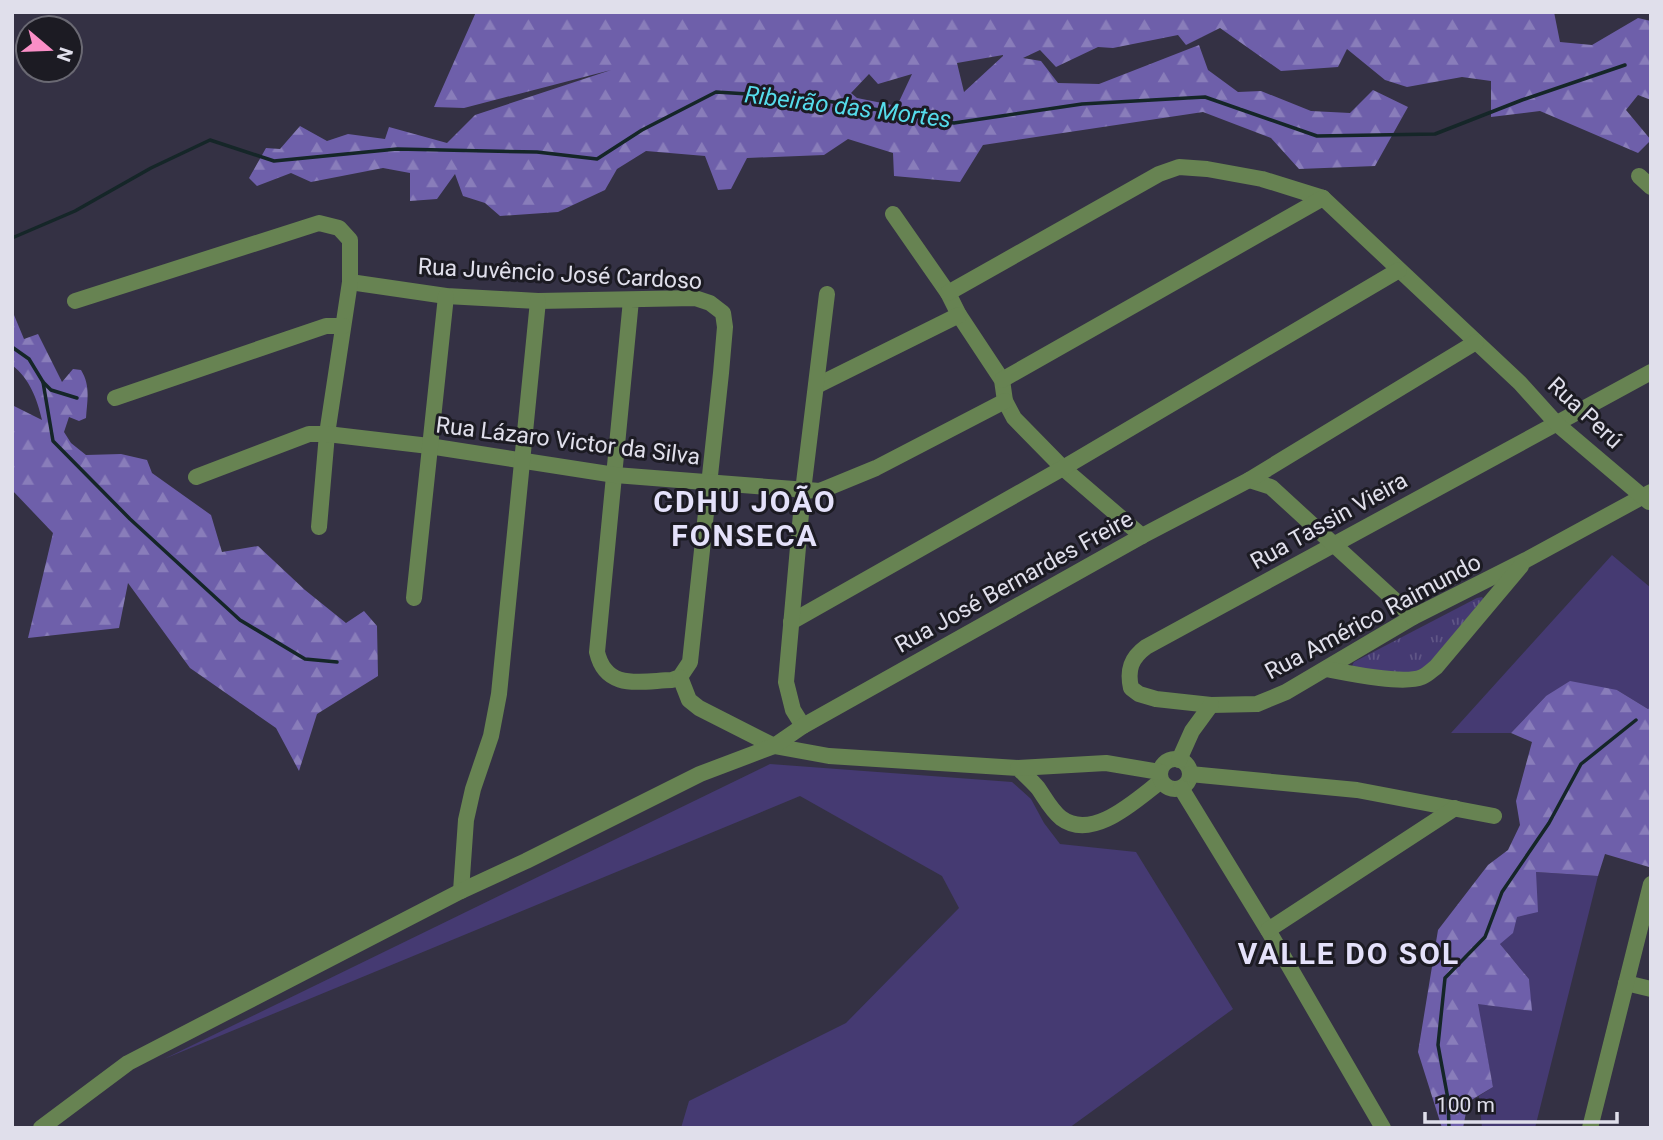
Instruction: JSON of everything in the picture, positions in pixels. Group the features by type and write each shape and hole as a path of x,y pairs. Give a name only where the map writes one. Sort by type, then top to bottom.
{"street":[{"path":"948,293 1159,174 1179,167 1262,179 1323,198"},
{"name":"Rua Perú","path":"1323,198 1520,383 1557,424 1648,497"},
{"path":"1002,380 1323,198"},
{"path":"893,214 948,293 959,315 1002,380 1004,401 1014,418 1063,468 1142,536"},
{"path":"75,301 319,223 338,228 350,240 350,282 327,434 319,527"},
{"path":"791,622 1063,468 1399,271"},
{"name":"Rua Juvêncio José Cardoso","path":"350,282 446,296 538,300 695,298 710,303 723,313 725,327 708,482"},
{"path":"803,726 793,710 786,682 803,491 827,294"},
{"path":"414,598 446,296"},
{"path":"461,891 466,820 473,789 491,736 499,694 538,300"},
{"path":"631,300 597,652 600,663 610,676 628,681 672,680 683,674"},
{"path":"816,386 959,315"},
{"path":"115,398 326,326 343,326"},
{"name":"Rua José Bernardes Freire","path":"41,1128 128,1063 461,891 700,774 774,746 803,726 1142,536 1249,480 1476,342"},
{"name":"Rua Tassin Vieira","path":"1130,665 1146,647 1651,372"},
{"name":"Rua Lázaro Victor da Silva","path":"196,477 309,434 327,434 429,446 615,475 820,491 846,482 1004,401"},
{"path":"1249,480 1270,488 1413,617"},
{"path":"708,482 690,662 683,674 682,688 690,700 699,708 774,746 829,756 1018,768 1106,763 1161,776 1169,788 1181,788 1188,781 1190,774 1188,767 1179,760 1168,761 1161,776 1114,817 1094,824 1078,825 1062,819 1018,768"},
{"name":"Rua Américo Raimundo","path":"1130,665 1131,688 1139,694 1156,699 1211,705 1257,704 1286,692 1413,617 1648,497"},
{"path":"1326,669 1374,677 1422,677 1436,667 1526,560"},
{"path":"1179,760 1192,731 1211,705"},
{"path":"1190,774 1357,790 1494,816"},
{"path":"1181,788 1268,930 1383,1128"},
{"path":"1268,930 1455,808"},
{"path":"1590,1128 1651,884"},
{"path":"1626,983 1651,989"}],"green space":[{"path":"476,12 1554,12 1560,42 1592,45 1638,18 1651,21 1651,100 1638,95 1626,110 1651,140 1638,153 1540,111 1491,117 1491,81 1462,77 1407,87 1385,80 1347,49 1338,67 1281,71 1220,28 1186,45 1178,35 1113,48 1098,47 1056,67 1040,50 1023,58 1041,61 1058,83 1099,84 1199,45 1208,70 1238,92 1261,91 1311,111 1350,113 1373,90 1408,107 1375,166 1299,169 1271,138 1203,112 983,145 960,182 894,176 893,153 848,139 824,155 747,158 731,189 718,190 705,156 646,151 617,169 605,190 558,212 500,216 485,203 463,196 455,174 437,199 410,201 410,173 383,168 311,182 291,173 257,186 249,178 266,148 280,149 300,126 327,141 348,134 385,139 389,127 447,143 475,115 611,70 464,108 434,107","holes":["1003,56 964,92 957,63","869,74 878,84 912,74 897,106 857,98 851,93"]},
{"path":"14,315 24,339 38,334 62,382 73,369 81,370 84,376 88,394 86,418 79,421 69,417 64,432 71,443 86,455 121,454 147,460 152,473 211,515 222,552 258,546 305,590 346,623 364,611 377,626 378,676 317,714 299,771 276,728 190,668 128,583 119,628 28,638 53,533 12,490 12,405 42,420 32,390 12,365"},
{"path":"1612,555 1651,588 1651,707 1648,709 1617,690 1546,696 1511,733 1451,733"},
{"path":"1482,597 1485,601 1427,670 1417,675 1357,669 1352,666 1354,662"},
{"path":"1570,681 1617,690 1648,709 1651,707 1649,867 1605,854 1598,876 1536,872 1538,912 1517,917 1513,933 1500,944 1529,979 1532,1011 1478,1004 1493,1087 1468,1102 1463,1128 1442,1128 1418,1052 1438,930 1488,865 1508,850 1520,825 1516,801 1532,742 1511,733 1546,696"},
{"path":"770,764 1012,782 1031,799 1060,844 1136,852 1233,1009 1069,1128 681,1128 689,1101 846,1023 959,908 942,876 800,796 164,1059"},
{"path":"1536,872 1598,876 1535,1128 1482,1128 1479,1096 1493,1087 1477,1003 1531,1011 1529,979 1500,944 1516,917"}],"waterway":[{"name":"Ribeirão das Mortes","path":"12,238 75,211 151,168 210,140 274,161 397,149 537,152 597,159 642,130 716,92 810,98 954,123 1082,104 1205,97 1317,136 1435,134 1522,100 1625,65"},
{"path":"12,347 29,359 51,390 77,398"},
{"path":"43,382 53,441 130,519 240,620 305,659 337,662"},
{"path":"1449,1128 1448,1099 1438,1045 1445,978 1485,937 1502,892 1549,823 1581,764 1636,720"}],"district":[{"name":"CDHU JOÃO FONSECA","path":"745,518"},
{"name":"VALLE DO SOL","path":"1349,953"}]}
